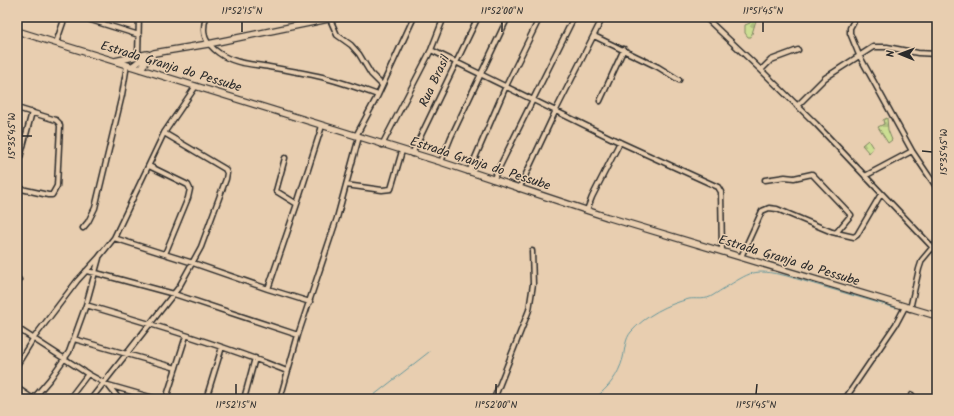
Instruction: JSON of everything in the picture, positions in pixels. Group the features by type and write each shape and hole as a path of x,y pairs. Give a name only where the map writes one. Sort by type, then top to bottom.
{"main road":[{"path":"115,61 138,55 151,55 208,44 314,19 338,17"},
{"name":"Estrada Granja do Pessube","path":"17,31 441,162 587,210 937,316"},
{"path":"130,66 151,55"},
{"path":"140,69 151,55"},
{"path":"151,55 149,67 152,73"}],"street":[{"path":"56,43 65,17"},
{"path":"81,17 139,35"},
{"path":"138,55 139,17"},
{"path":"206,17 203,32 208,44 220,54 244,64 267,67 349,84 378,95"},
{"path":"280,399 298,335 337,218 357,136 378,95 414,17"},
{"path":"382,145 431,50 444,17"},
{"name":"Rua Brasil","path":"412,154 478,17"},
{"path":"441,162 480,74 508,17"},
{"path":"469,172 506,86 540,17"},
{"path":"493,180 532,98 574,17"},
{"path":"520,189 556,110 604,17"},
{"path":"856,17 850,28 850,32 859,55 912,151 936,186"},
{"path":"935,17 937,21"},
{"path":"326,18 337,35 351,45 359,54 371,74 382,85"},
{"path":"707,18 797,106 937,252"},
{"path":"594,36 624,49 679,80"},
{"path":"797,106 825,78 859,55 877,46 888,46 918,53 937,54"},
{"path":"600,101 624,49"},
{"path":"431,50 620,142 713,184 720,189 721,192 722,251"},
{"path":"761,70 772,60 798,50"},
{"path":"83,228 88,222 95,208 130,66"},
{"path":"17,365 33,339 114,238 164,132 196,86"},
{"path":"17,108 56,120 60,126 57,186 52,195 17,188"},
{"path":"17,169 32,112"},
{"path":"268,289 298,204 322,126"},
{"path":"91,399 106,384 127,354 174,294 202,247 222,192 227,173 225,169 164,132"},
{"path":"587,210 620,142"},
{"path":"346,185 382,190 391,189 402,151"},
{"path":"864,176 912,151"},
{"path":"285,158 276,191 298,204"},
{"path":"149,166 188,185 190,189 188,198 164,254"},
{"path":"765,180 785,177 801,177 812,174 851,215 836,233"},
{"path":"741,257 762,211 765,208 777,209 836,233 852,237 857,235 881,194"},
{"path":"114,238 310,302"},
{"path":"845,399 908,308 918,269 922,260 932,248"},
{"path":"494,399 529,310 533,284 532,251"},
{"path":"17,388 33,399 50,379 69,352 86,305 96,273 99,257"},
{"path":"86,271 174,294 298,335"},
{"path":"86,305 222,347 288,371"},
{"path":"17,328 106,384 157,399"},
{"path":"166,399 186,336"},
{"path":"74,339 176,368"},
{"path":"206,399 222,347"},
{"path":"244,399 255,358"},
{"path":"69,399 88,374"},
{"path":"106,384 119,399"}],"green space":[{"path":"753,17 757,17 751,37 748,37 745,33 745,25 750,23"},
{"path":"887,118 888,130 892,140 888,143 878,127 884,124 883,120"},
{"path":"868,140 873,148 869,153 862,145"}],"waterway":[{"path":"594,399 616,376 623,358 628,338 631,332 643,321 657,311 673,304 689,299 710,297 753,273 767,272 787,276 896,308"},
{"path":"369,399 429,352"}]}
